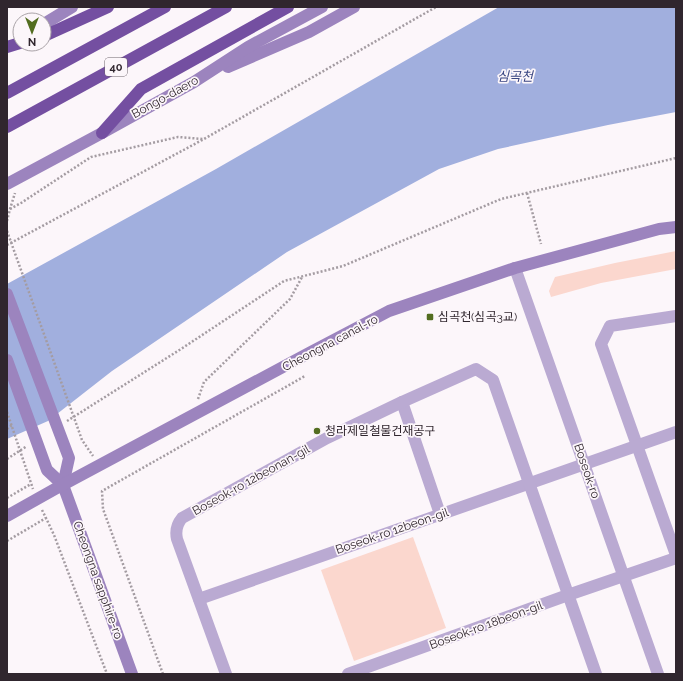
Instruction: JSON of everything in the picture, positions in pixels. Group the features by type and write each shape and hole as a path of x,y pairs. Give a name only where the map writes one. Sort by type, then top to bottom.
{"highway":[{"path":"52,32 108,7"},
{"name":"40","path":"7,93 165,7"},
{"name":"40","path":"7,127 226,7"},
{"path":"102,133 141,89 288,7"}],"street":[{"path":"52,19 72,7"},
{"name":"Bongo-daero","path":"7,184 194,82 248,47 322,7"},
{"path":"194,82 309,32 354,7"},
{"path":"7,192 21,176"},
{"name":"Cheongna canal-ro","path":"7,516 389,311 515,268 659,229 676,227"},
{"name":"Boseok-ro","path":"515,268 658,674"},
{"path":"7,294 68,458 63,485"},
{"path":"676,316 610,326 601,344 676,555"},
{"path":"7,360 47,470 63,485"},
{"name":"Boseok-ro 12beonan-gil","path":"226,674 177,539 176,529 178,522 182,518 327,438 476,369 493,380 530,483"},
{"path":"402,402 440,514"},
{"name":"Boseok-ro 12beon-gil","path":"199,599 676,432"},
{"path":"530,483 596,674"},
{"name":"Cheongna sapphire-ro","path":"63,485 132,674"},
{"name":"Boseok-ro 18beon-gil","path":"348,674 676,558"}],"path":[{"path":"7,245 204,139 436,7"},
{"path":"10,208 21,203 91,157 178,137 204,139"},
{"path":"62,424 181,349 284,281 343,266 501,199 676,158"},
{"path":"7,221 21,176"},
{"path":"527,193 541,244"},
{"path":"7,230 82,440 100,466"},
{"path":"192,416 204,382 290,299 303,276"},
{"path":"162,674 103,509 102,491 305,376"},
{"path":"7,412 32,484 7,498"},
{"path":"7,429 12,426"},
{"path":"7,459 29,445"},
{"path":"7,541 46,518 54,535 107,674"}],"shaded area":[{"path":"676,251 676,269 601,283 551,297 549,291 555,277"},
{"path":"413,537 446,628 354,661 321,570"}],"water":[{"name":"심곡천","path":"499,7 676,7 676,112 498,149 439,169 287,252 112,371 48,421 7,439 7,284 216,169"}],"place":[{"name":"심곡천(심곡3교)","path":"430,317"},
{"name":"청라제일철물건재공구","path":"317,431"}]}
